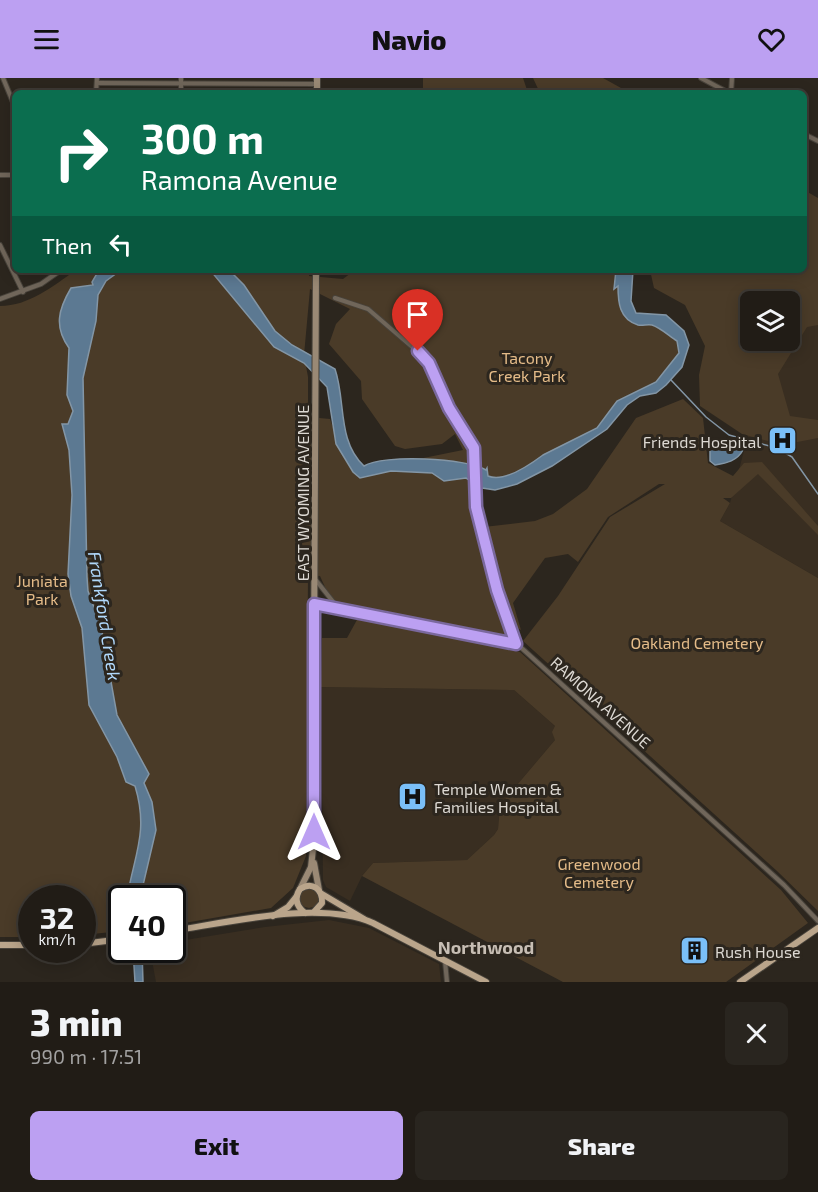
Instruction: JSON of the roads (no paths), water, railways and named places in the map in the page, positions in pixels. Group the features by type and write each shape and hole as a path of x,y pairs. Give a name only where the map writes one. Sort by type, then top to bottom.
{"main road":[{"path":"272,916 288,907 300,889 312,885 320,892 355,911 365,920 486,982"},
{"path":"314,912 322,903 320,892"},
{"path":"296,897 298,906 305,913"},
{"path":"186,929 314,912 365,920"},
{"path":"740,982 818,928"},
{"path":"0,945 18,945"}],"street":[{"path":"3,78 12,100"},
{"path":"701,78 724,90"},
{"path":"97,80 317,81"},
{"path":"0,245 12,271"},
{"path":"13,273 22,292"},
{"path":"0,299 42,284 57,273"},
{"name":"EAST WYOMING AVENUE","path":"316,273 313,859 320,892"},
{"path":"314,604 516,644 487,554 473,485 474,454 471,440 449,408 429,363 418,351 368,309 335,298"},
{"path":"315,579 338,609"},
{"name":"RAMONA AVENUE","path":"516,644 777,879 818,921"},
{"name":"EAST WYOMING AVENUE","path":"300,889 313,859"},
{"path":"445,961 447,982"},
{"path":"749,982 754,972"}],"water":[{"path":"97,273 117,273 106,281 98,295 96,321 83,378 88,591 101,626 117,715 149,774 144,783 152,802 156,830 143,885 130,885 139,843 141,817 139,802 135,786 126,782 117,757 89,705 82,628 71,596 68,574 72,495 69,450 62,424 68,424 73,411 67,395 69,348 61,333 60,318 63,304 71,288 93,285 92,282"},
{"path":"212,273 232,273 244,285 275,331 292,345 335,369 346,433 355,456 364,466 388,460 444,460 486,470 487,468 488,476 502,477 517,472 543,455 597,428 617,401 656,382 679,353 677,341 662,330 652,325 638,325 623,314 619,304 618,286 614,289 616,273 633,273 631,301 636,313 666,315 684,331 689,345 682,367 656,393 640,396 627,405 607,429 552,466 517,484 495,490 482,488 466,478 444,481 432,473 391,471 360,478 353,472 336,444 327,387 304,363 274,347"},
{"path":"726,439 741,446 743,450 735,459 715,465 710,461 710,450 717,442"},
{"path":"134,963 142,963 143,982 135,982"}],"waterway":[{"path":"671,380 706,417 729,435 777,448 792,457 818,494"}],"place":[{"name":"Friends Hospital","path":"782,441"},
{"name":"Temple Women & Families Hospital","path":"413,797"},
{"name":"Rush House","path":"694,951"}],"district":[{"name":"Northwood","path":"486,947"}],"park label":[{"name":"Tacony Creek Park","path":"527,366"},
{"name":"Juniata Park","path":"42,589"},
{"name":"Oakland Cemetery","path":"697,642"},
{"name":"Greenwood Cemetery","path":"599,872"}],"water label":[{"name":"Frankford Creek","path":"105,616"}]}
